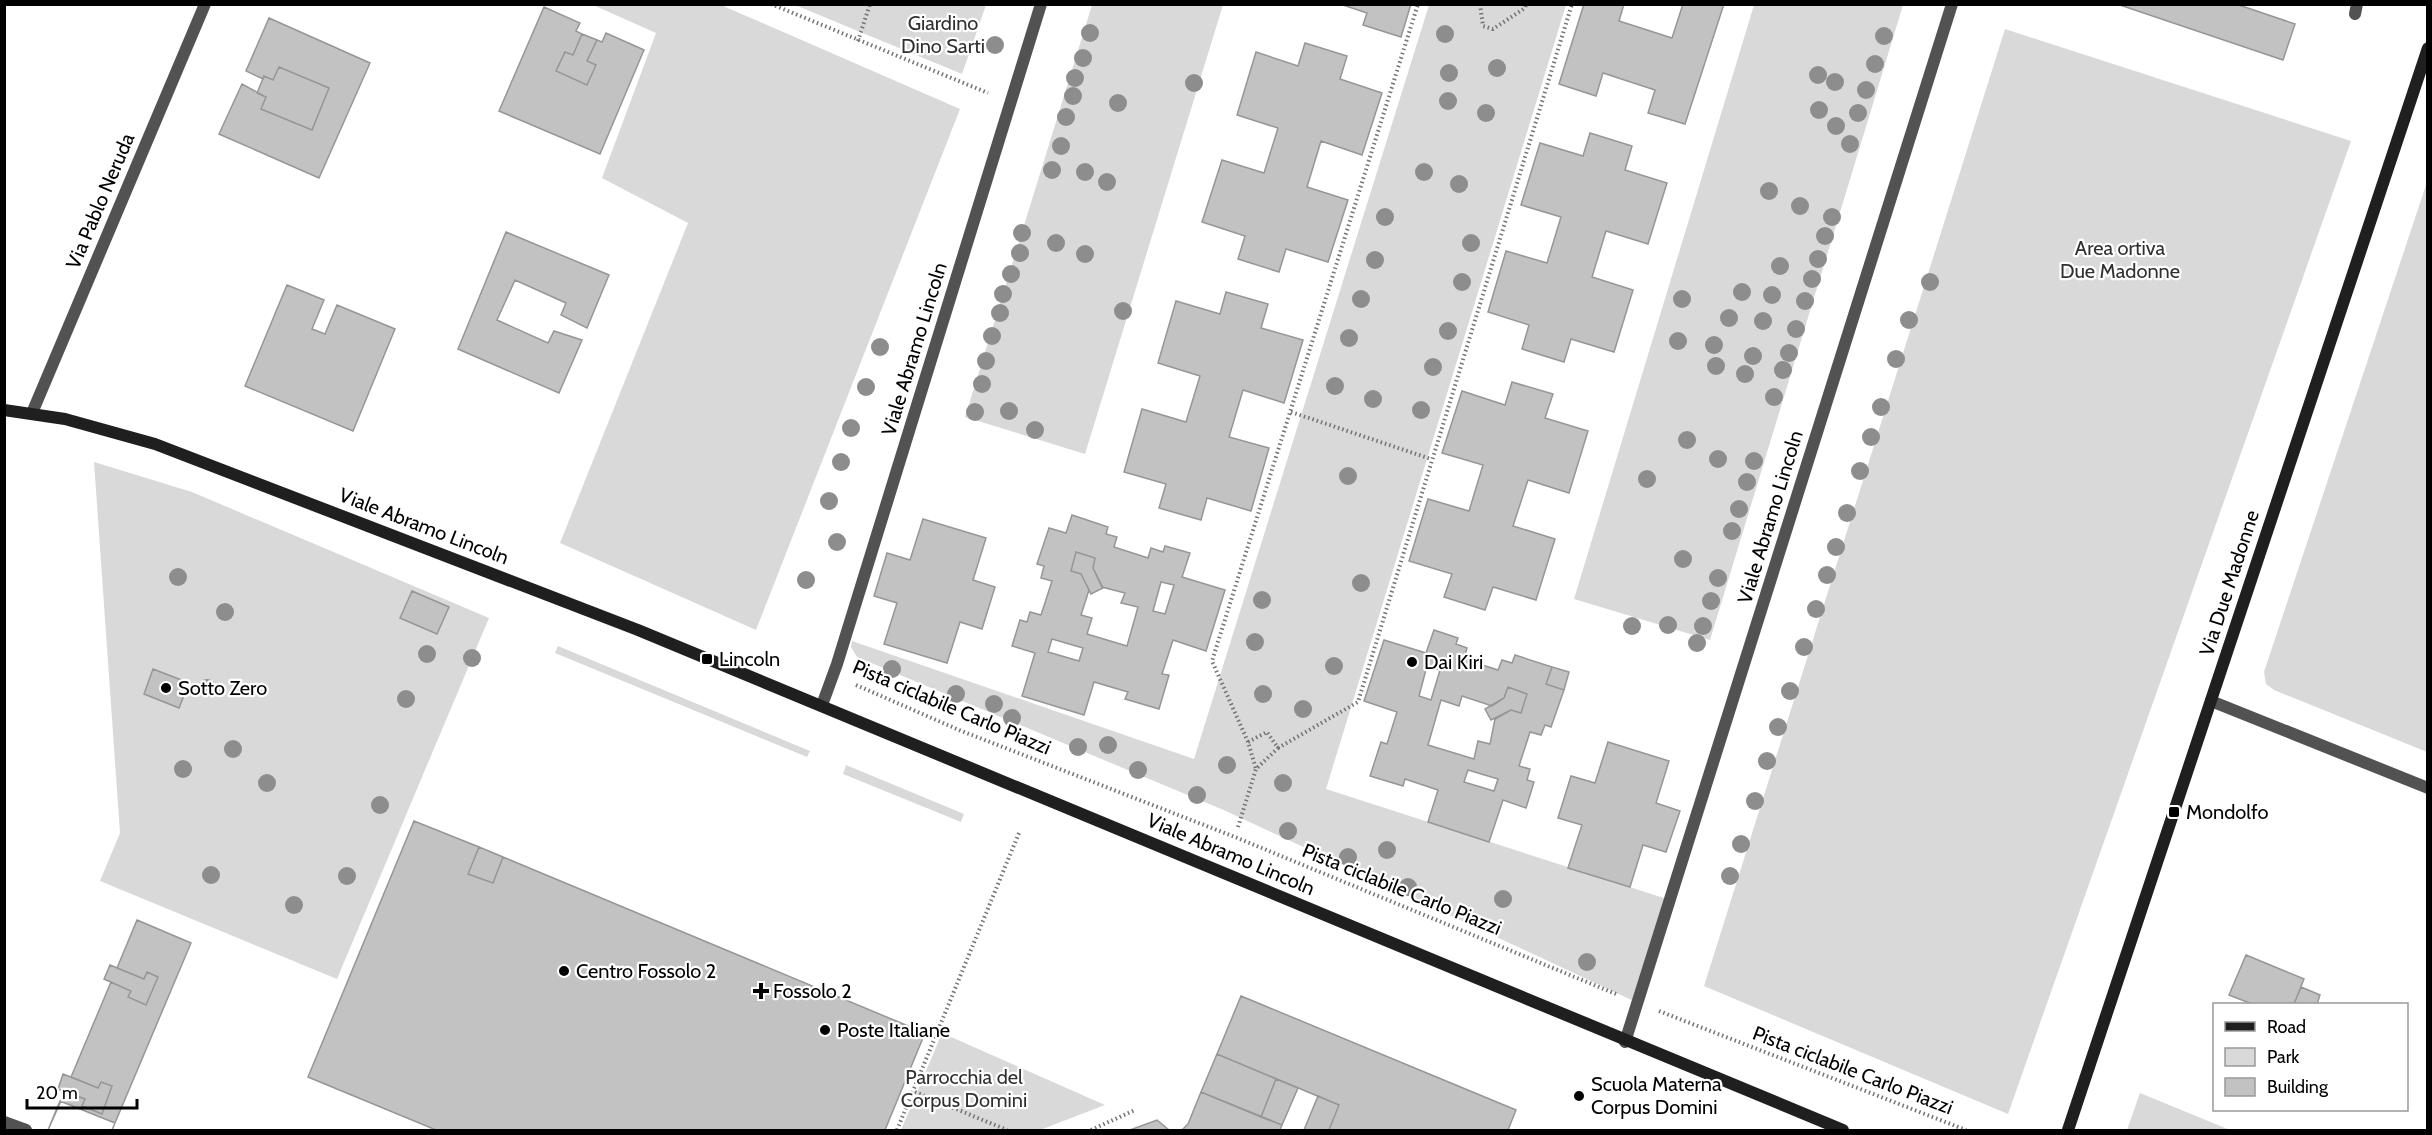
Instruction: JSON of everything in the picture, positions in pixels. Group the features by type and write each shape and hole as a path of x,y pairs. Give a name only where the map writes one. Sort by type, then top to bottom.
{"street":[{"name":"Via Pablo Neruda","path":"32,413 205,4"},
{"name":"Viale Abramo Lincoln","path":"822,705 837,664 1041,4"},
{"name":"Viale Abramo Lincoln","path":"1625,1042 1952,4"},
{"name":"Via Due Madonne","path":"2068,1131 2427,48"},
{"name":"Viale Abramo Lincoln","path":"4,410 32,413 103,428 155,444 638,630 1843,1131"},
{"path":"2211,701 2427,788"},
{"path":"4,1122 26,1131"}],"path":[{"path":"771,4 958,81"},
{"path":"858,41 870,4"},
{"path":"1256,769 1248,742 1212,661 1418,4"},
{"path":"1480,4 1484,26 1494,29 1525,8 1526,4"},
{"path":"1238,827 1256,769 1278,748 1358,702 1572,4"},
{"path":"1291,412 1431,459"},
{"name":"Pista ciclabile Carlo Piazzi","path":"837,664 838,673 849,683 950,726 1235,837 1638,1003 1966,1131"},
{"path":"1248,742 1267,732 1278,748"},
{"path":"897,1131 915,1092 1019,833"},
{"path":"915,1092 1007,1131"},
{"path":"1091,1131 1135,1110"}],"green space":[{"path":"593,5 721,5 960,109 756,630 560,543 688,223 602,178 656,33"},
{"name":"Giardino Dino Sarti","path":"795,5 986,5 962,74"},
{"path":"1092,5 1223,5 1085,454 965,417"},
{"path":"1429,5 1566,5 1326,789 1670,900 1638,1003 1226,811 857,657 851,647 852,641 1194,759"},
{"path":"1754,5 1903,5 1710,640 1574,599"},
{"name":"Area ortiva Due Madonne","path":"2005,29 2351,141 2008,1114 1704,986"},
{"path":"2427,182 2427,752 2274,690 2266,684 2264,672"},
{"path":"94,462 192,492 489,618 337,979 100,881 120,833"},
{"path":"558,646 810,751 807,757 555,653"},
{"path":"846,765 964,814 961,822 843,774"},
{"name":"Parrocchia del Corpus Domini","path":"942,1033 1105,1105 1040,1130 901,1130"},
{"path":"2140,1093 2230,1130 2127,1130"}],"building":[{"path":"1340,4 1411,4 1401,37 1363,25 1367,13"},
{"path":"1584,4 1624,4 1619,21 1672,38 1683,4 1724,4 1685,124 1648,113 1655,90 1603,73 1596,96 1559,84"},
{"path":"2117,4 2236,4 2295,24 2283,60"},
{"path":"544,7 580,23 576,31 582,34 573,55 565,52 556,71 587,85 596,65 587,61 597,40 602,42 606,33 644,50 600,154 499,111"},
{"path":"269,18 370,63 319,178 219,134 242,84 266,97 261,109 312,130 329,88 279,67 273,80 264,76 263,79 246,71"},
{"path":"582,34 597,40 587,61 596,65 587,85 556,71 565,52 573,55"},
{"path":"1305,43 1347,56 1340,79 1382,93 1362,155 1321,141 1307,187 1348,200 1328,262 1286,249 1279,272 1238,259 1245,236 1202,222 1222,160 1264,173 1278,128 1237,115 1256,52 1298,66"},
{"path":"279,67 329,88 312,130 261,109 266,97 257,93 264,76 273,80"},
{"path":"1590,133 1632,146 1625,170 1667,183 1648,244 1606,231 1592,277 1633,290 1614,352 1571,339 1564,362 1522,349 1529,325 1488,312 1506,251 1547,263 1561,217 1521,205 1540,143 1583,156"},
{"path":"506,232 609,275 587,328 561,315 566,303 515,280 497,320 548,343 554,331 582,340 559,393 458,349"},
{"path":"287,285 324,300 312,329 325,334 337,305 395,329 353,431 245,386"},
{"path":"1226,292 1268,304 1261,328 1303,340 1284,403 1243,390 1229,437 1269,448 1251,511 1207,498 1201,520 1159,508 1166,484 1124,472 1142,409 1186,422 1200,376 1158,363 1176,301 1220,314"},
{"path":"1512,382 1553,394 1545,418 1588,431 1569,493 1528,480 1513,526 1555,539 1536,600 1493,587 1485,610 1444,597 1452,574 1409,561 1428,499 1469,511 1483,465 1442,453 1462,391 1505,405"},
{"path":"1072,515 1108,527 1106,534 1117,537 1114,547 1148,558 1151,548 1163,552 1165,546 1190,553 1182,577 1225,590 1206,651 1173,640 1162,674 1169,675 1159,709 1125,699 1128,692 1094,682 1084,715 1022,696 1035,653 1012,646 1020,620 1027,622 1030,612 1041,615 1052,581 1041,578 1044,566 1037,564 1049,528 1066,533","holes":["1076,552 1095,558 1093,568 1102,587 1125,593 1121,603 1138,607 1127,646 1087,634 1092,618 1081,615 1089,590 1081,574 1071,571","1161,582 1174,585 1165,614 1153,611","1052,639 1083,648 1079,661 1048,652"]},
{"path":"923,519 986,538 973,580 995,587 982,629 960,622 947,663 884,644 897,603 874,596 887,553 910,560"},
{"path":"1076,552 1095,558 1093,568 1103,588 1091,594 1081,574 1071,571"},
{"path":"412,591 449,607 437,634 400,618"},
{"path":"1434,630 1458,638 1456,644 1467,648 1464,659 1498,670 1502,660 1512,663 1515,655 1552,667 1546,684 1564,690 1551,727 1545,725 1541,735 1530,732 1519,766 1530,769 1527,780 1534,782 1526,808 1503,800 1489,842 1428,822 1438,790 1405,779 1403,786 1370,776 1381,742 1387,744 1397,712 1364,701 1384,640 1426,653","holes":["1427,666 1440,670 1431,700 1419,696","1508,687 1527,694 1521,713 1511,710 1495,719 1490,744 1478,741 1474,759 1428,745 1441,700 1459,706 1462,696 1492,706 1504,698","1468,770 1498,779 1494,791 1464,782"]},
{"path":"1552,667 1569,672 1564,690 1546,684"},
{"name":"Sotto Zero","path":"153,669 189,683 179,708 144,694"},
{"path":"1508,687 1527,694 1521,713 1511,710 1491,720 1485,709 1504,698"},
{"path":"1608,742 1669,761 1656,803 1680,811 1666,852 1643,845 1630,887 1568,868 1582,825 1558,818 1571,776 1595,783"},
{"name":"Centro Fossolo 2","path":"414,821 479,847 468,874 493,883 503,857 925,1033 885,1130 436,1130 308,1077"},
{"path":"479,847 503,857 493,883 468,874"},
{"path":"137,920 191,943 112,1130 48,1130 65,1092 85,1099 82,1106 102,1114 112,1086 101,1082 98,1088 71,1077 111,982 131,991 128,997 146,1005 158,977 147,972 144,979 117,968"},
{"path":"2246,955 2304,979 2294,1003 2249,1003 2229,995"},
{"path":"110,965 144,979 147,972 158,977 146,1005 128,997 131,991 104,979"},
{"path":"2301,987 2320,995 2317,1003 2294,1003"},
{"path":"1241,996 1516,1110 1508,1130 1329,1130 1339,1105 1217,1054"},
{"path":"1217,1054 1276,1079 1261,1117 1201,1092"},
{"path":"63,1074 98,1088 101,1082 112,1086 102,1114 82,1106 85,1099 58,1089"},
{"path":"1276,1079 1298,1088 1282,1125 1261,1117"},
{"path":"1201,1092 1282,1125 1280,1130 1182,1130 1188,1124"},
{"path":"1318,1096 1339,1105 1329,1130 1304,1130"},
{"path":"60,1101 115,1123 112,1130 48,1130"},
{"path":"1157,1120 1169,1130 1130,1130"}],"place":[{"name":"Lincoln","path":"707,659"},
{"name":"Dai Kiri","path":"1412,662"},
{"name":"Sotto Zero","path":"166,688"},
{"name":"Mondolfo","path":"2174,812"},
{"name":"Centro Fossolo 2","path":"564,971"},
{"name":"Fossolo 2","path":"761,991"},
{"name":"Poste Italiane","path":"825,1030"},
{"name":"Scuola Materna Corpus Domini","path":"1579,1096"}]}
